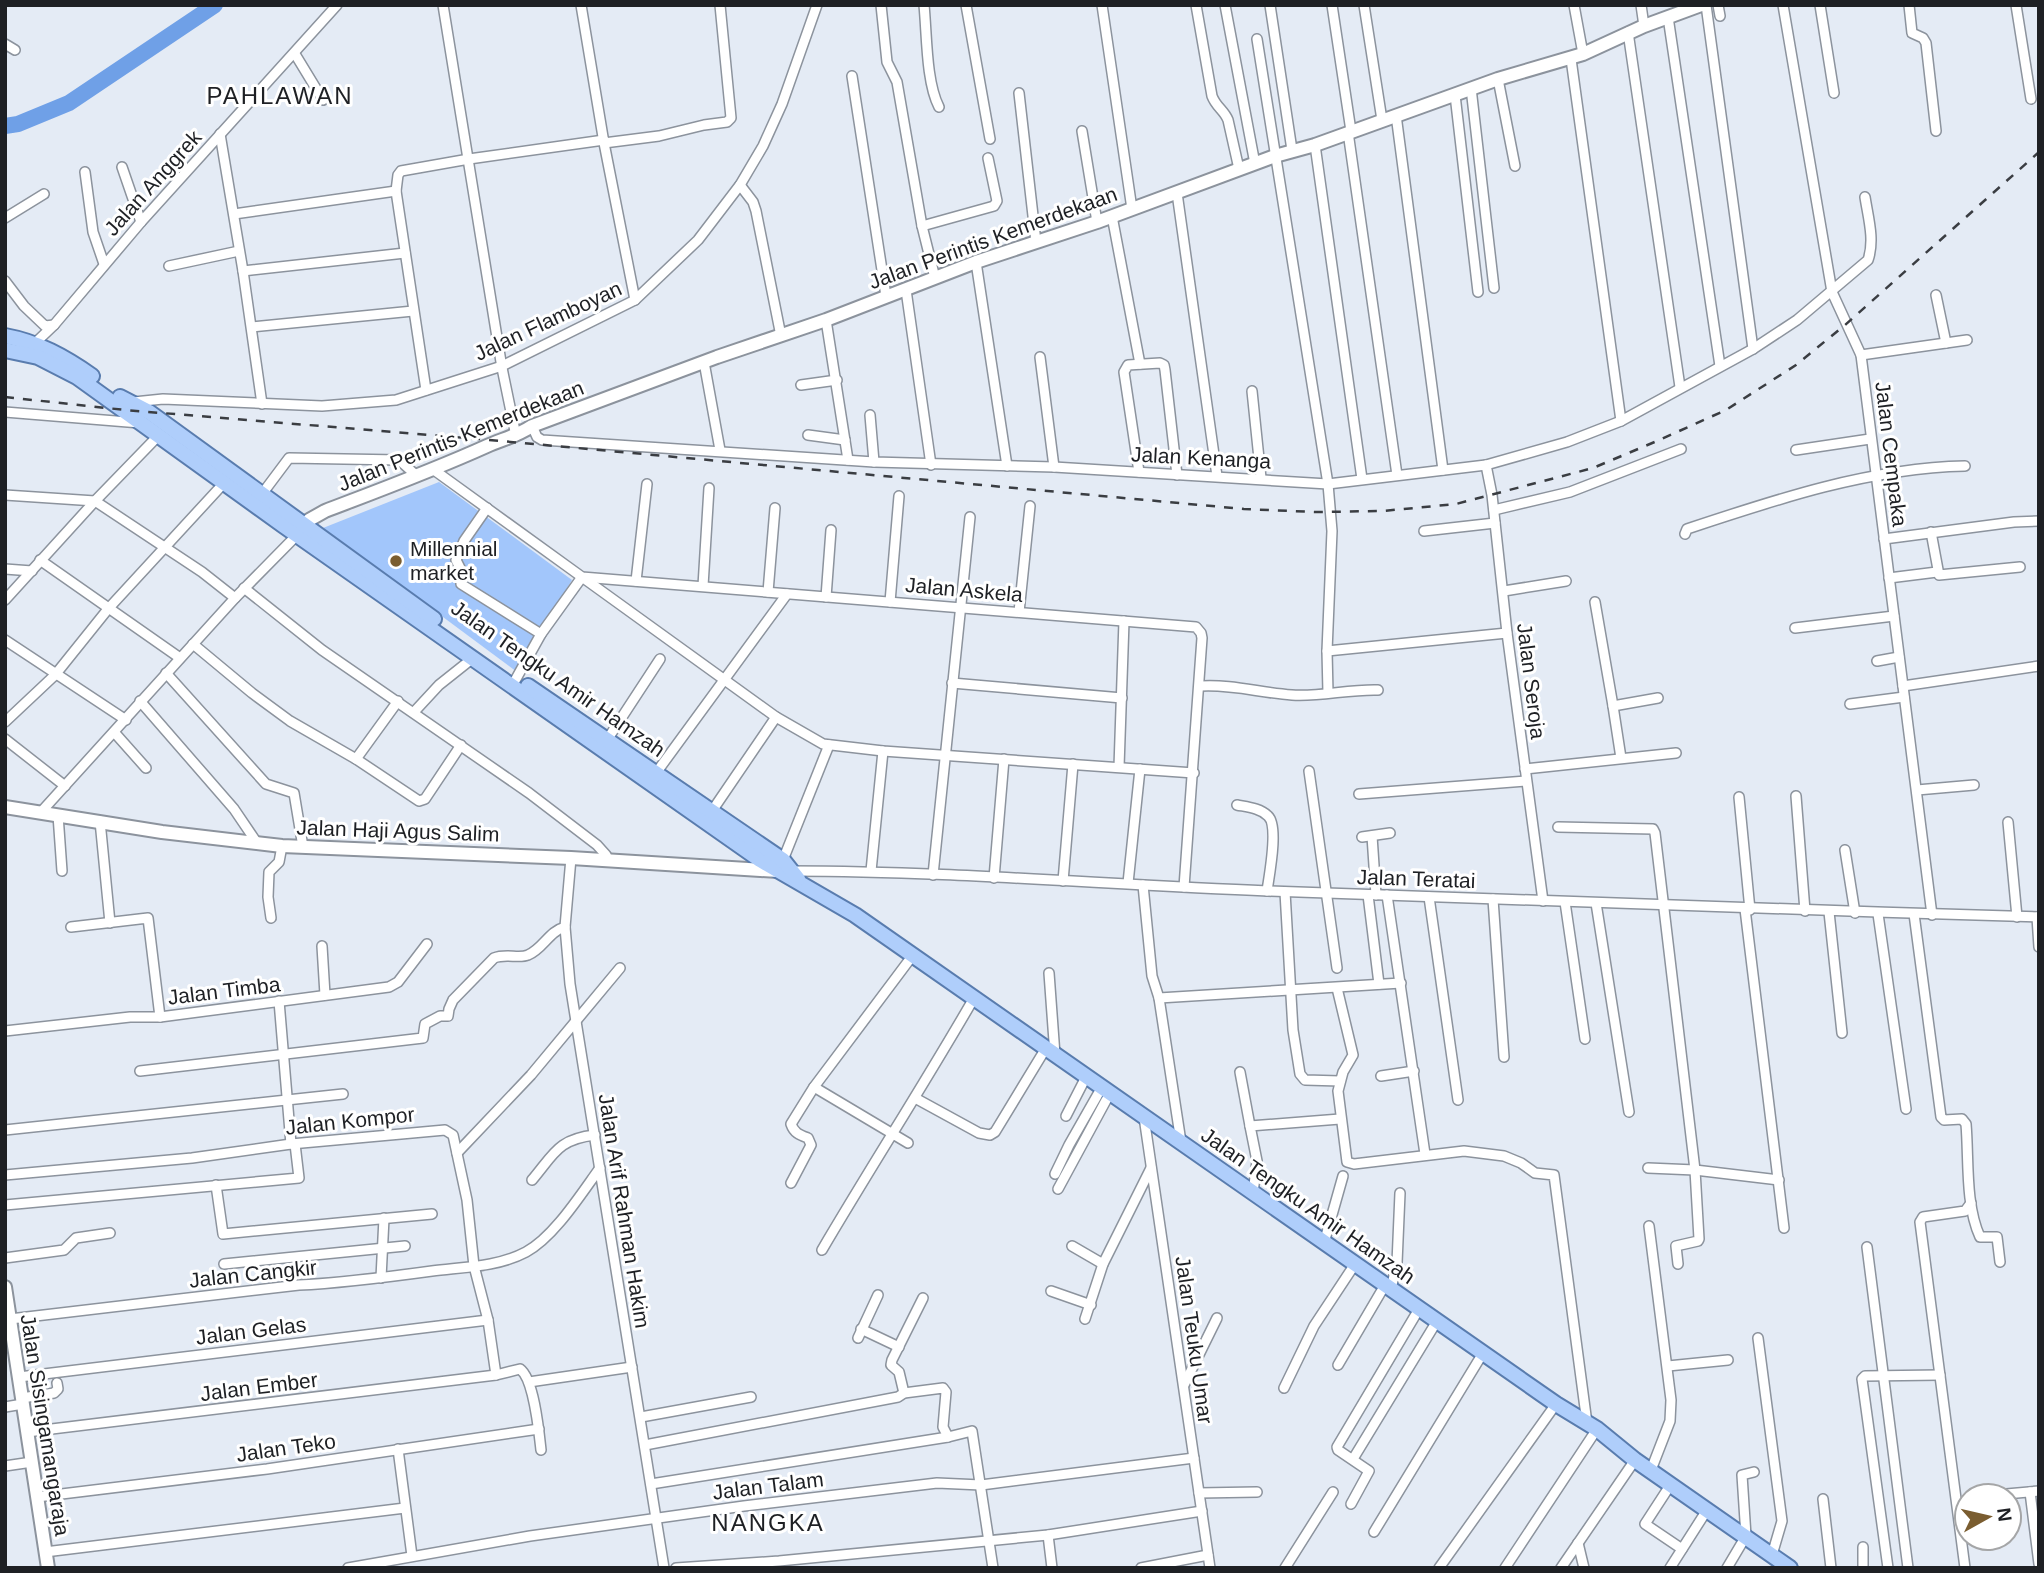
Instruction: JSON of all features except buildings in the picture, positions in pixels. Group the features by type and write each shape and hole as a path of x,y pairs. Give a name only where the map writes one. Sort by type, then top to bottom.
{"main road":[{"name":"Jalan Tengku Amir Hamzah","path":"5,336 77,377 224,483 300,529 514,682 913,955 1556,1404 1592,1426 1790,1568"},
{"name":"Jalan Tengku Amir Hamzah","path":"5,350 30,348 64,357 128,403 149,412 262,494 300,529 473,658 656,772 712,811 788,871"}],"street":[{"name":"Jalan Anggrek","path":"30,348 54,325 141,222 337,5"},
{"path":"443,5 502,366 516,436"},
{"path":"581,5 635,300"},
{"path":"426,390 396,191 401,171 469,159 659,136 727,122 731,118 720,5"},
{"name":"Jalan Flamboyan","path":"128,403 163,399 323,406 397,400 502,366 635,300 698,240 740,185 763,146 782,104 817,5"},
{"path":"881,5 887,62 897,82 922,226 935,278"},
{"path":"924,5 928,58 939,107"},
{"path":"966,5 990,139"},
{"path":"1102,5 1132,209"},
{"path":"1196,5 1212,96 1226,114 1239,169"},
{"path":"1225,5 1255,164"},
{"path":"1270,5 1292,150"},
{"path":"1332,5 1397,475"},
{"path":"1364,5 1382,120"},
{"path":"1574,5 1577,56 1620,421"},
{"path":"1641,5 1644,26"},
{"name":"Jalan Perintis Kemerdekaan","path":"300,529 326,510 417,477 497,441 516,436 532,426 826,320 976,262 1097,222 1275,156 1315,145 1498,79 1577,56 1644,26 1701,5"},
{"path":"1706,5 1753,349"},
{"path":"1718,5 1720,16"},
{"name":"Jalan Cempaka","path":"1783,5 1832,292 1861,355 1932,915"},
{"path":"1820,5 1834,93"},
{"path":"1909,5 1912,33 1923,37 1926,43 1936,131"},
{"path":"2017,5 2031,99"},
{"path":"1668,17 1720,366"},
{"path":"1628,33 1680,387"},
{"path":"1257,39 1328,484 1332,531 1326,651 1328,693"},
{"path":"5,44 15,50"},
{"path":"295,54 323,100"},
{"path":"852,76 886,296"},
{"path":"1498,79 1515,166"},
{"path":"1471,88 1494,288"},
{"path":"1019,93 1036,242"},
{"path":"1455,95 1478,292"},
{"path":"1396,115 1443,470"},
{"path":"1082,131 1097,222"},
{"path":"220,134 262,404"},
{"path":"1315,145 1362,479"},
{"path":"922,226 994,206 997,201 988,158"},
{"path":"122,167 141,222"},
{"path":"85,172 93,232 104,264"},
{"path":"740,185 753,202 756,211 781,336"},
{"path":"234,214 396,191"},
{"path":"1177,193 1217,477"},
{"path":"5,218 44,194"},
{"name":"Jalan Kenanga","path":"532,426 537,437 542,440 874,462 1054,467 1328,484 1486,465 1567,442 1620,421 1753,349 1797,320 1868,260 1871,252 1865,197"},
{"path":"1112,216 1140,364"},
{"path":"169,266 239,251"},
{"path":"243,271 405,253"},
{"path":"976,262 1007,466"},
{"path":"5,281 24,306 45,326 54,325"},
{"path":"905,290 931,465"},
{"path":"1936,295 1947,343"},
{"path":"252,327 414,311"},
{"path":"826,320 848,460"},
{"path":"1861,355 1968,340"},
{"path":"1040,357 1054,467"},
{"path":"704,362 720,450"},
{"path":"1139,472 1124,372 1128,365 1160,363 1164,365 1177,475"},
{"path":"801,384 836,380"},
{"path":"1252,391 1261,478"},
{"path":"5,412 143,424"},
{"path":"870,415 874,462"},
{"path":"5,600 95,500 159,435"},
{"path":"808,435 845,440"},
{"path":"1796,450 1870,439"},
{"path":"1494,510 1570,492 1681,449"},
{"path":"262,494 289,458 399,460 417,477"},
{"name":"Jalan Seroja","path":"1486,465 1494,510 1507,634 1542,901"},
{"path":"1685,534 1687,529 1778,499 1876,476 1965,466"},
{"path":"434,470 776,716 829,746 1194,773"},
{"path":"5,722 55,675 108,609 224,483"},
{"path":"636,581 647,484"},
{"path":"703,586 709,488"},
{"path":"5,495 95,500 202,572 235,598"},
{"path":"890,602 899,496"},
{"path":"1019,612 1030,506"},
{"path":"487,508 464,541 456,561 463,574 461,584 541,634"},
{"path":"768,592 775,508"},
{"path":"933,874 970,517"},
{"path":"1884,539 2039,521"},
{"path":"1424,531 1495,523"},
{"path":"41,813 140,701 300,529"},
{"path":"826,597 831,530"},
{"path":"1931,532 1937,572"},
{"path":"40,560 180,658"},
{"path":"1889,578 2020,567"},
{"path":"5,569 32,571"},
{"path":"514,682 541,634 582,577"},
{"name":"Jalan Askela","path":"582,577 1198,629 1202,639 1201,685 1184,887"},
{"path":"1504,591 1566,581"},
{"path":"244,588 321,650 530,793 597,845 608,860"},
{"path":"656,772 787,594"},
{"path":"1595,602 1621,758"},
{"path":"1795,628 1894,616"},
{"path":"1119,767 1124,621"},
{"path":"1326,651 1507,634"},
{"path":"5,640 126,720"},
{"path":"193,644 290,721 356,759 419,801 423,801 461,745"},
{"path":"1877,661 1899,657"},
{"path":"414,712 439,685 473,658"},
{"path":"607,740 660,659"},
{"path":"1903,686 2039,666"},
{"path":"166,673 266,784 294,793 303,847"},
{"path":"952,683 1122,698"},
{"path":"1201,685 1222,684 1295,695 1378,690"},
{"path":"1850,704 1904,697"},
{"path":"1613,706 1658,698"},
{"path":"140,701 234,809 257,843"},
{"path":"356,759 398,701"},
{"path":"712,811 776,716"},
{"path":"114,732 146,768"},
{"path":"5,739 65,786"},
{"path":"788,871 829,746"},
{"path":"871,871 883,751"},
{"path":"1525,769 1676,753"},
{"path":"994,878 1004,759"},
{"path":"1063,881 1073,764"},
{"path":"1128,883 1140,769"},
{"path":"1309,771 1337,968"},
{"path":"1359,794 1526,781"},
{"path":"1917,790 1973,785"},
{"path":"1796,796 1805,911"},
{"path":"1739,797 1747,909 1784,1228"},
{"path":"1237,805 1258,810 1272,822 1267,891"},
{"name":"Jalan Haji Agus Salim","path":"5,807 162,832 282,846 571,858 788,871"},
{"path":"58,815 62,871"},
{"path":"100,821 110,923"},
{"path":"2008,822 2017,916"},
{"path":"1558,827 1653,829 1657,844 1695,1170 1699,1239 1676,1246 1678,1264"},
{"path":"1379,984 1367,836 1390,833"},
{"path":"271,918 269,872 279,862 282,846"},
{"path":"1845,850 1855,913"},
{"name":"Jalan Arif Rahman Hakim","path":"571,858 565,928 576,1018 664,1568"},
{"name":"Jalan Teratai","path":"788,871 871,871 1285,892 1878,914 2038,917"},
{"path":"1143,885 1152,976 1159,998 1181,1143"},
{"path":"1285,892 1293,1030 1302,1078 1340,1081"},
{"path":"1387,895 1425,1153"},
{"path":"1429,897 1458,1100"},
{"path":"1493,899 1504,1057"},
{"path":"1564,902 1585,1039"},
{"path":"1596,903 1629,1112"},
{"path":"1829,912 1842,1033"},
{"path":"1878,914 1906,1109"},
{"path":"1914,914 1941,1117 1944,1120 1962,1119 1966,1124 1972,1203 1980,1237 1997,1237 2000,1262"},
{"path":"2038,917 2039,947"},
{"path":"71,928 148,918 160,1017"},
{"path":"140,1070 283,1056 423,1038 425,1024 440,1016 448,1016 453,1000 494,958 502,954 523,957 530,955 558,929 565,928"},
{"name":"Jalan Timba","path":"5,1031 130,1017 160,1017 392,986 427,944"},
{"path":"322,946 325,995"},
{"path":"791,1183 811,1146 808,1138 797,1134 791,1124 814,1087 913,955"},
{"path":"457,1153 531,1075 620,968"},
{"path":"915,1098 979,1133 990,1135 995,1132 1051,1052 1049,973"},
{"path":"1159,998 1401,983"},
{"path":"1337,988 1353,1055 1338,1091 1346,1159 1349,1163 1464,1151 1504,1156 1535,1173 1554,1175 1592,1426 1505,1568"},
{"path":"822,1250 974,998"},
{"path":"5,1205 299,1178 286,1099 279,1001"},
{"path":"1381,1076 1414,1071"},
{"path":"1240,1072 1257,1161 1253,1193"},
{"path":"1066,1116 1086,1077"},
{"path":"814,1087 908,1143"},
{"path":"1055,1174 1069,1145 1106,1090"},
{"path":"1059,1189 1106,1090"},
{"path":"5,1130 343,1094"},
{"name":"Jalan Teuku Umar","path":"1144,1117 1210,1568"},
{"path":"1250,1126 1340,1119"},
{"name":"Jalan Kompor","path":"5,1175 192,1158 293,1144 445,1129 453,1135 467,1200 474,1266 488,1320 496,1375"},
{"path":"532,1180 562,1144 594,1135"},
{"name":"Jalan Cangkir","path":"10,1319 500,1263 535,1246 564,1217 600,1168"},
{"path":"1085,1319 1102,1264 1152,1168"},
{"path":"1648,1168 1695,1170 1779,1180"},
{"path":"1324,1242 1343,1176"},
{"path":"216,1185 223,1234 432,1214"},
{"path":"1338,1365 1388,1287 1397,1263 1399,1194"},
{"path":"1954,1482 1920,1222 1923,1217 1965,1211 1972,1203"},
{"path":"381,1278 384,1218"},
{"path":"1649,1226 1671,1400 1670,1421 1651,1470"},
{"path":"5,1258 64,1250 76,1238 110,1233"},
{"path":"224,1264 405,1246"},
{"path":"1072,1246 1102,1264"},
{"path":"1867,1247 1908,1568"},
{"path":"1284,1388 1314,1326 1355,1264"},
{"name":"Jalan Sisingamangaraja","path":"5,1287 10,1319 10,1347 19,1377 48,1568"},
{"path":"1051,1291 1091,1305"},
{"path":"878,1295 859,1333 899,1347"},
{"path":"904,1393 899,1372 891,1365 923,1298"},
{"path":"1351,1504 1369,1471 1338,1450 1341,1439 1419,1309"},
{"path":"1184,1386 1217,1318"},
{"name":"Jalan Gelas","path":"19,1377 488,1320"},
{"path":"1353,1459 1437,1321"},
{"path":"1758,1338 1782,1521 1772,1555"},
{"path":"1374,1532 1483,1353"},
{"path":"1668,1366 1728,1360"},
{"path":"541,1450 529,1382 632,1367"},
{"name":"Jalan Ember","path":"27,1432 496,1375 520,1369 524,1371 529,1382"},
{"path":"1888,1568 1863,1379 1865,1376 1940,1375"},
{"path":"5,1407 54,1393 58,1389 57,1383"},
{"path":"645,1446 782,1421 898,1397 904,1393 945,1390 943,1427 948,1437"},
{"path":"641,1417 751,1397"},
{"path":"1439,1568 1556,1404"},
{"name":"Jalan Teko","path":"37,1497 267,1469 539,1429"},
{"path":"651,1484 972,1431 993,1568"},
{"path":"398,1449 412,1556"},
{"name":"Jalan Talam","path":"348,1568 656,1518 937,1483 981,1485 1194,1458"},
{"path":"1561,1568 1636,1460"},
{"path":"5,1466 32,1462"},
{"path":"1727,1568 1746,1536 1741,1478 1744,1474 1754,1472"},
{"path":"1671,1484 1645,1524 1682,1549"},
{"path":"2034,1491 2039,1564"},
{"path":"1199,1493 1257,1492"},
{"path":"1285,1568 1333,1492"},
{"path":"1823,1499 1831,1568"},
{"path":"45,1552 405,1508"},
{"path":"1670,1568 1707,1510"},
{"path":"676,1568 780,1564 1048,1535 1202,1511"},
{"path":"1048,1535 1052,1568"},
{"path":"1578,1543 1584,1568"},
{"path":"1863,1547 1863,1568"},
{"path":"1141,1568 1208,1555"}],"shaded area":[{"path":"439,482 572,580 517,672 323,528"}],"waterway":[{"path":"5,126 18,124 69,103 215,5"}],"railway":[{"path":"5,397 125,410 479,439 1244,509 1383,511 1456,504 1593,468 1726,410 1796,365 1845,325 2039,152"}],"place":[{"name":"Millennial market","path":"396,561"}],"district":[{"name":"PAHLAWAN","path":"280,96"},
{"name":"NANGKA","path":"768,1523"}]}
